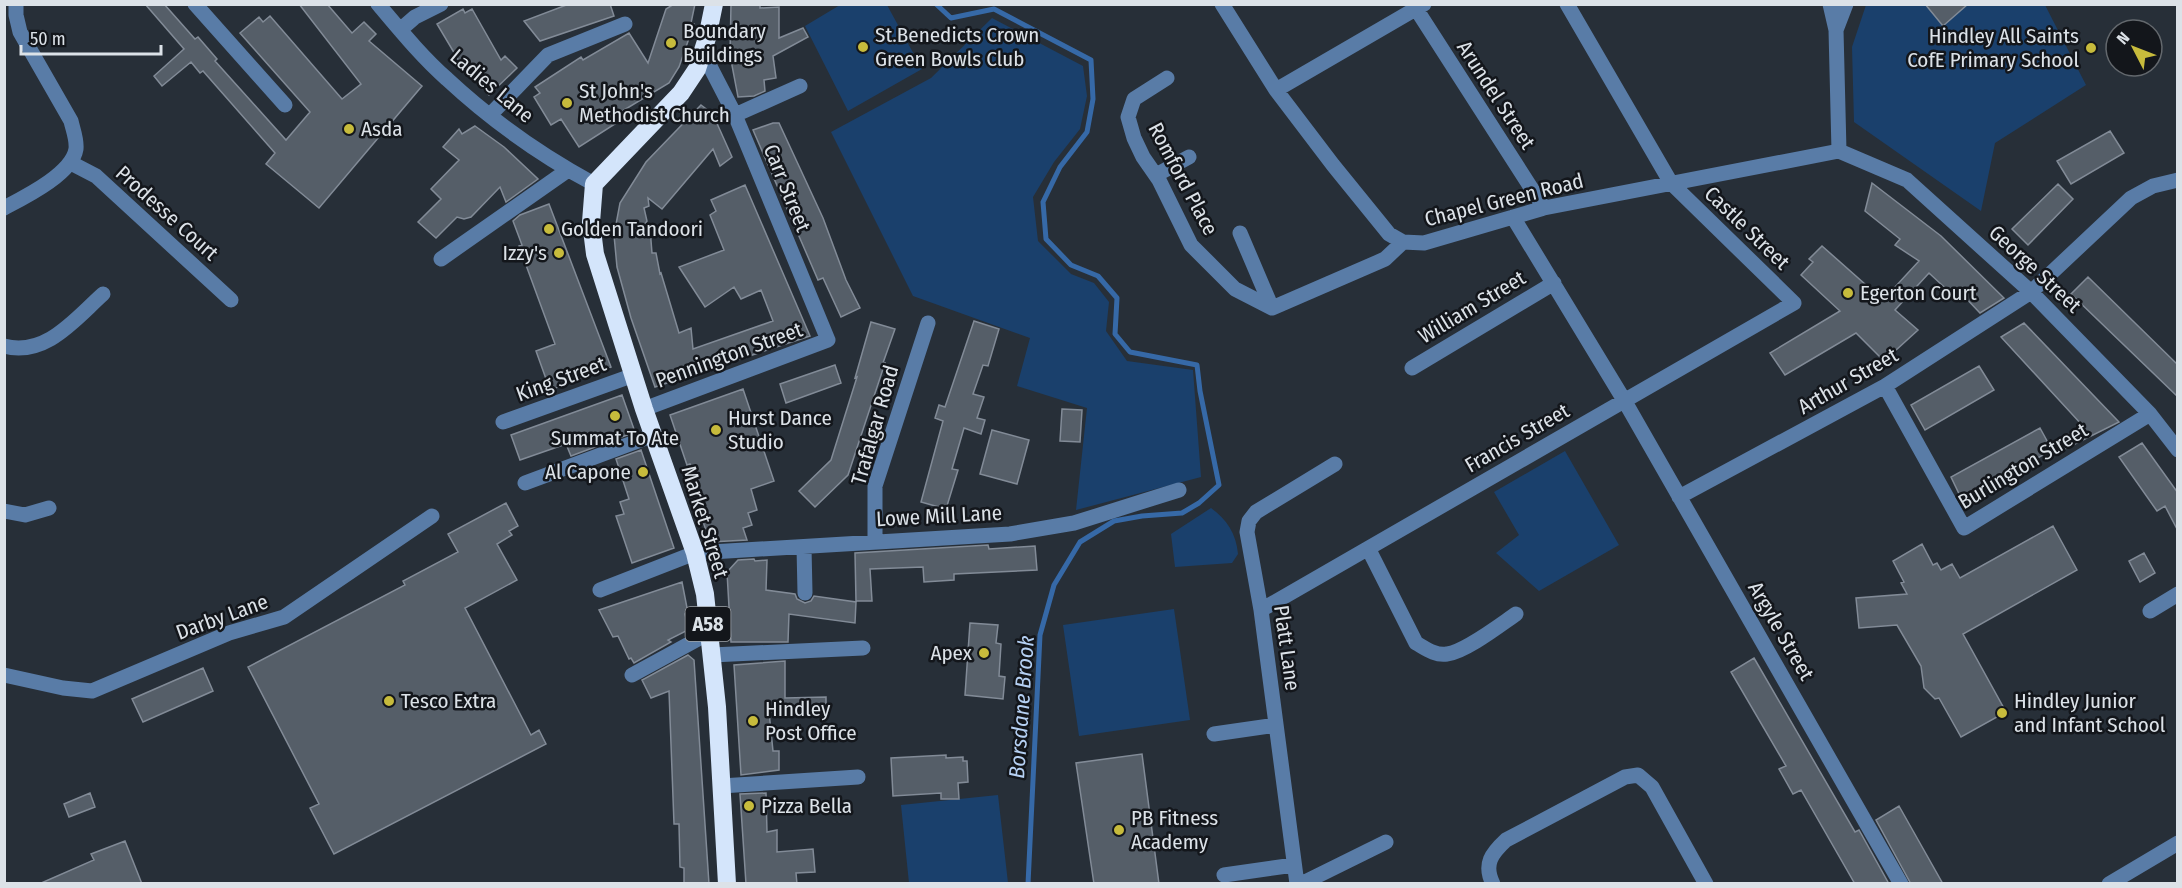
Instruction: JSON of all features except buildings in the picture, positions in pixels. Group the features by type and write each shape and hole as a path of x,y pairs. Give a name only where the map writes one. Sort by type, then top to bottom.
{"highway":[{"path":"594,184 681,93 697,69 703,53 711,6"},
{"name":"Market Street","path":"594,184 591,222 595,254 644,409 695,553 705,594 712,655 727,884"}],"street":[{"path":"4,208 56,177 70,163 76,150 71,121 20,32 16,4"},
{"path":"195,4 285,105"},
{"name":"Ladies Lane","path":"378,4 447,79 523,139 568,170 594,184"},
{"path":"400,30 415,17 441,4"},
{"name":"Chapel Green Road","path":"1222,4 1276,90 1389,234 1403,242 1424,243 1544,208 1839,151"},
{"name":"Castle Street","path":"1567,4 1671,183 1794,303"},
{"path":"1830,4 1836,30 1839,151"},
{"path":"1836,30 1846,4"},
{"path":"1276,90 1418,6"},
{"name":"Arundel Street","path":"1418,6 1544,208"},
{"path":"491,114 548,55 625,24"},
{"name":"Carr Street","path":"703,53 735,115 828,340"},
{"name":"Romford Place","path":"1167,78 1134,99 1128,117 1134,138 1143,157 1156,175 1191,245 1235,289 1272,308"},
{"path":"735,115 800,86"},
{"name":"George Street","path":"1839,151 1907,180 2031,292 2150,414 2178,450"},
{"path":"1156,175 1189,157"},
{"name":"Prodesse Court","path":"70,163 96,176 231,300"},
{"path":"441,259 568,170"},
{"name":"Arthur Street","path":"1679,497 1885,386 2031,292 2131,198 2153,186 2178,180"},
{"name":"Argyle Street","path":"1513,217 1624,400 1900,884"},
{"name":"Romford Place","path":"1240,233 1272,308"},
{"path":"1272,308 1385,259 1403,242"},
{"name":"William Street","path":"1412,368 1554,283"},
{"path":"4,346 17,349 34,347 51,339 72,314 104,294"},
{"name":"Francis Street","path":"1261,610 1369,550 1794,303"},
{"name":"Trafalgar Road","path":"875,541 875,486 928,322"},
{"name":"Pennington Street","path":"644,409 828,340"},
{"name":"King Street","path":"503,422 633,375"},
{"name":"Burlington Street","path":"1885,386 1964,528 2150,414"},
{"path":"525,483 654,435"},
{"name":"Platt Lane","path":"1299,884 1294,864 1261,610 1247,532 1249,521 1266,504 1335,464"},
{"name":"Lowe Mill Lane","path":"600,590 695,553 1010,534 1074,522 1179,490"},
{"path":"4,511 25,515 49,508"},
{"name":"Darby Lane","path":"4,675 92,691 229,633 284,617 432,516"},
{"path":"804,547 804,593"},
{"path":"1369,550 1416,643 1430,652 1446,654 1464,647 1516,614"},
{"path":"2150,611 2178,594"},
{"path":"632,675 710,633"},
{"path":"712,655 863,648"},
{"path":"1214,734 1276,725"},
{"path":"1493,884 1488,873 1492,853 1506,840 1625,777 1638,775 1653,787 1706,884"},
{"path":"721,786 858,777"},
{"path":"1299,884 1386,842"},
{"path":"2109,884 2178,843"},
{"path":"1224,875 1294,864"}],"shaded area":[{"name":"St.Benedicts Crown Green Bowls Club","path":"840,5 887,5 922,69 848,111 805,26"},
{"path":"1866,5 2045,5 2086,85 1995,143 1981,211 1854,122 1852,47"},
{"path":"992,18 1083,66 1087,96 1080,129 1054,162 1033,197 1038,241 1071,274 1094,283 1109,302 1106,331 1127,361 1193,370 1201,477 1076,510 1087,408 1017,386 1030,338 913,296 831,132 931,78"},
{"path":"1565,451 1619,545 1539,591 1496,553 1519,535 1494,492"},
{"path":"1211,508 1230,528 1238,554 1232,563 1175,567 1171,534"},
{"path":"1174,609 1190,720 1079,736 1063,625"},
{"path":"998,795 1008,883 909,883 901,805"}],"waterway":[{"name":"Borsdane Brook","path":"936,4 951,18 994,9 1091,60 1093,99 1087,132 1060,167 1043,202 1046,239 1071,265 1098,276 1117,298 1115,334 1130,352 1197,365 1219,485 1199,503 1182,513 1114,521 1080,542 1054,585 1040,635 1028,884"}],"place":[{"name":"Boundary Buildings","path":"671,43"},
{"name":"St.Benedicts Crown Green Bowls Club","path":"863,47"},
{"name":"Hindley All Saints CofE Primary School","path":"2091,48"},
{"name":"St John's Methodist Church","path":"567,103"},
{"name":"Asda","path":"349,129"},
{"name":"Golden Tandoori","path":"549,229"},
{"name":"Izzy's","path":"559,253"},
{"name":"Egerton Court","path":"1848,293"},
{"name":"Summat To Ate","path":"615,416"},
{"name":"Hurst Dance Studio","path":"716,430"},
{"name":"Al Capone","path":"643,472"},
{"name":"Apex","path":"984,653"},
{"name":"Tesco Extra","path":"389,701"},
{"name":"Hindley Junior and Infant School","path":"2002,713"},
{"name":"Hindley Post Office","path":"753,721"},
{"name":"Pizza Bella","path":"749,806"},
{"name":"PB Fitness Academy","path":"1119,830"}]}
